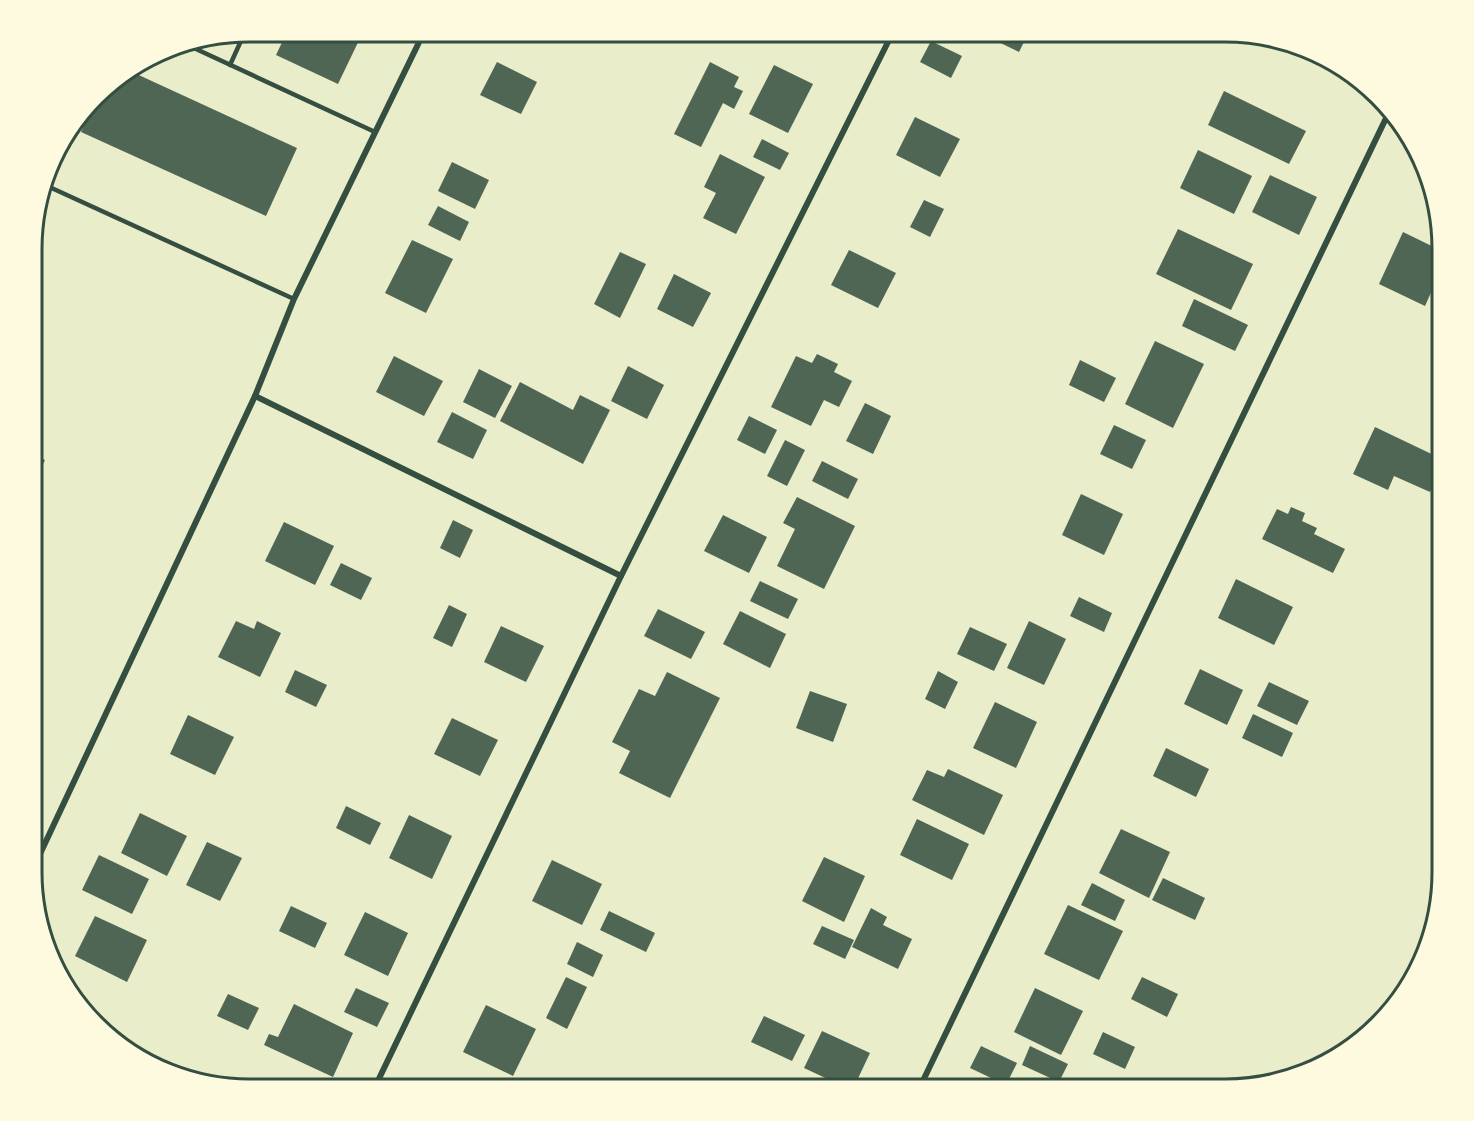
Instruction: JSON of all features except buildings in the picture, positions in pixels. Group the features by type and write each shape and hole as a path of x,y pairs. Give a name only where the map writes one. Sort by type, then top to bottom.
{"street":[{"path":"42,850 255,396 294,299 419,42"},
{"path":"379,1079 621,576 888,42"},
{"path":"924,1079 1386,119"},
{"path":"255,396 621,576"}],"lane":[{"path":"230,65 240,43"},
{"path":"197,49 375,132"},
{"path":"52,188 294,299"}]}
